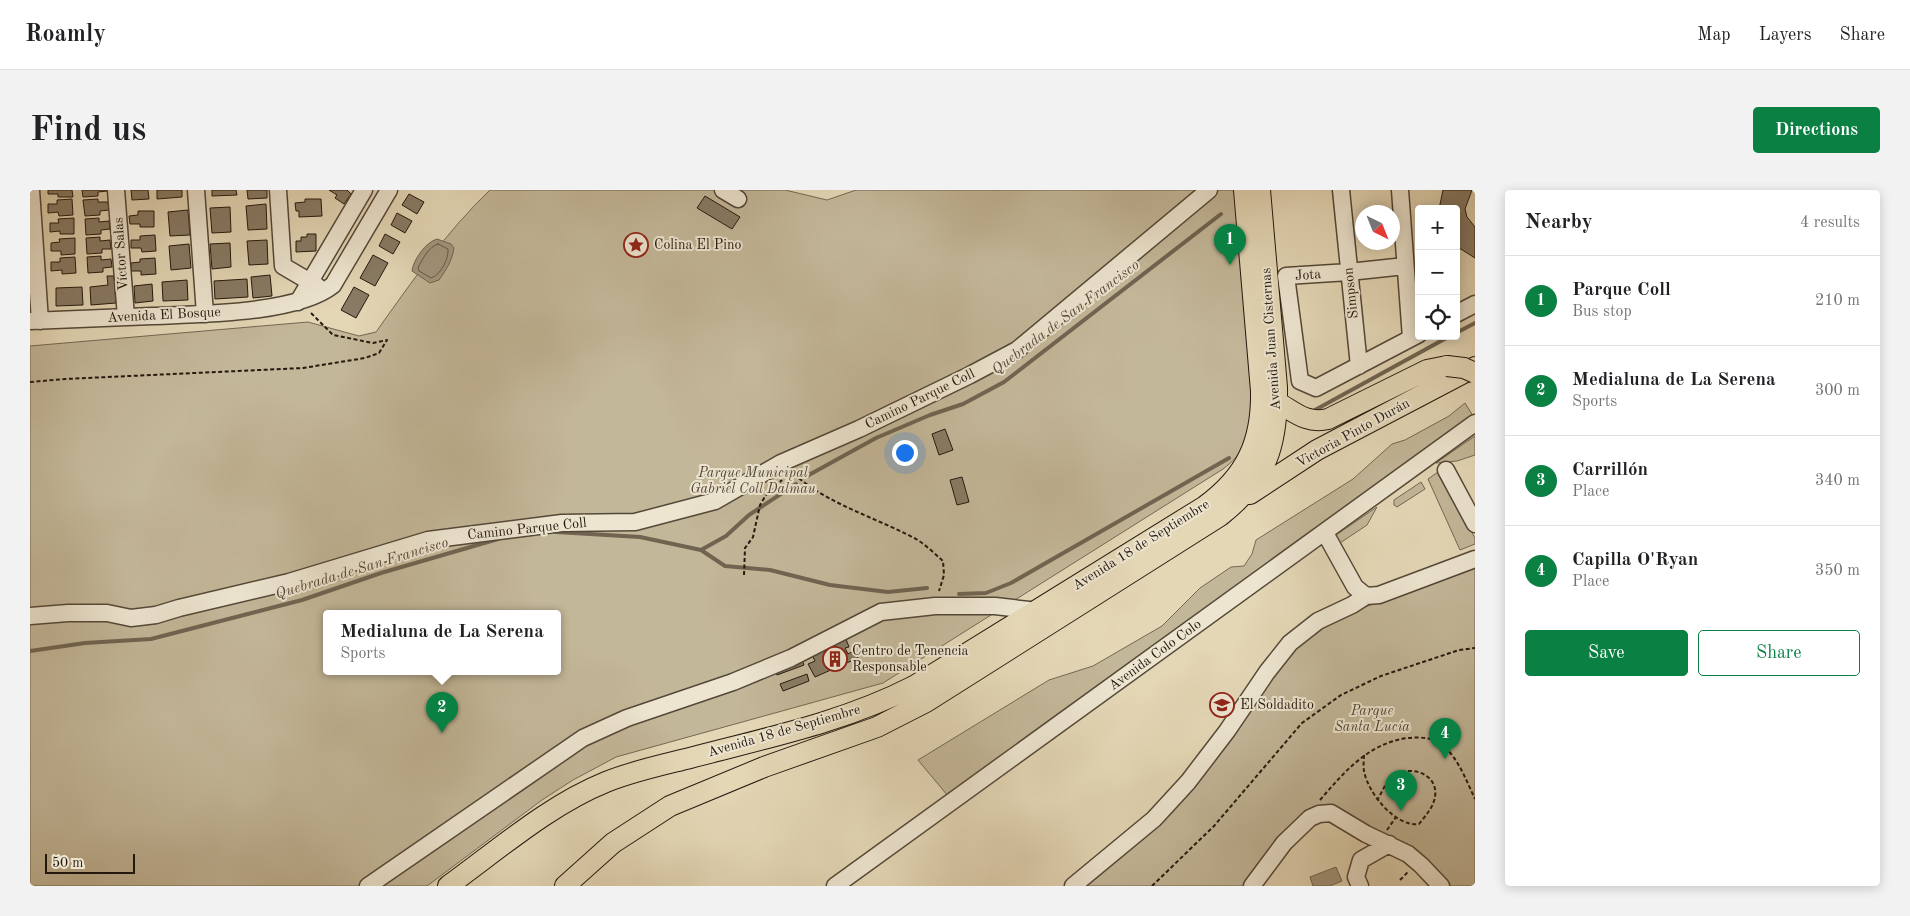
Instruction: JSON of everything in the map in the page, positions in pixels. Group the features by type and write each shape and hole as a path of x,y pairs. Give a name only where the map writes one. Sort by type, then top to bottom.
{"main road":[{"name":"Avenida Juan Cisternas","path":"1244,190 1261,391 1260,423 1252,449"},
{"name":"Avenida Juan Cisternas","path":"1234,505 1256,480 1268,456 1276,429 1277,402 1260,190"},
{"path":"1277,402 1306,419 1317,421 1328,419 1427,370 1447,366 1464,368 1475,373"},
{"name":"Victoria Pinto Durán","path":"1234,505 1317,450 1475,367"},
{"path":"1317,450 1381,394"},
{"name":"Avenida 18 de Septiembre","path":"448,886 547,814 593,788 639,772 810,727 879,703 930,677 1038,611 1215,498 1238,475 1252,449"},
{"name":"Avenida 18 de Septiembre","path":"565,886 613,844 670,806 764,767 877,727 926,702 1177,544 1234,505"}],"street":[{"path":"31,190 35,321"},
{"name":"Víctor Salas","path":"116,190 126,317"},
{"path":"196,190 205,314"},
{"path":"278,190 283,266 324,290 333,285 389,190"},
{"path":"298,302 364,190"},
{"path":"723,190 738,199"},
{"name":"Camino Parque Coll","path":"30,616 68,613 107,613 131,618 156,615 289,582 428,540 562,523 635,522 715,502 1017,350 1210,190"},
{"name":"Simpson","path":"1341,190 1359,366"},
{"path":"1359,366 1415,336 1405,266 1400,190"},
{"name":"Jota","path":"1359,366 1316,388 1300,381 1286,276 1405,266"},
{"name":"Avenida El Bosque","path":"35,321 205,314 281,306 298,302 328,289"},
{"path":"1460,312 1475,304"},
{"name":"Avenida Colo Colo","path":"835,886 1475,423"},
{"path":"1446,470 1475,524"},
{"path":"1325,533 1355,587 1366,596"},
{"path":"1073,886 1154,819 1188,782 1290,643 1318,621 1352,605 1366,596 1379,594 1475,559"},
{"path":"368,886 583,738 627,718 733,682 791,658 881,612 936,606 995,606 1038,611"},
{"path":"1252,886 1284,843 1310,818 1319,814 1331,813 1413,858 1441,886"},
{"path":"1360,886 1356,877 1364,849 1363,832"},
{"path":"1361,860 1389,844"}],"path":[{"path":"30,382 303,368 364,358 379,353 387,340 372,343 333,335 298,302"},
{"path":"744,574 745,548 753,537 760,506 786,467 806,484 832,500 917,540 943,561 944,575 936,606"},
{"path":"1152,886 1214,826 1265,765 1302,723 1310,717 1341,695 1381,676 1459,650 1475,648"},
{"path":"1320,800 1338,779 1364,755 1391,740 1421,736 1440,744 1457,763 1475,799"},
{"path":"1364,755 1364,771 1372,792 1378,799 1391,814 1411,825 1419,824 1431,809 1436,795 1430,780 1414,770 1403,771 1391,778 1378,799"}],"green space":[{"name":"Parque Municipal Gabriel Coll Dalmau","path":"490,190 785,190 827,200 856,190 1236,190 1253,419 1240,452 1223,469 883,683 616,757 573,780 542,800 427,886 30,886 30,346 308,322 359,336 376,332 430,258"},
{"path":"1465,403 1473,416 948,796 918,760 1049,680 1093,666 1162,626 1200,588 1231,567 1244,566 1252,554 1256,540 1353,479 1392,444 1405,440 1449,416"},
{"path":"1475,436 1475,455 1457,461 1436,463"},
{"path":"1438,472 1475,538 1475,544 1460,550 1428,479"},
{"path":"1421,482 1425,489 1397,507 1394,505 1394,500"},
{"path":"1377,507 1367,525 1337,545 1333,537"},
{"name":"Parque Santa Lucía","path":"1475,568 1475,886 1441,886 1434,878 1319,814 1252,886 1084,886 1159,824 1295,648 1322,626 1365,607"}],"water":[{"path":"437,239 451,244 454,248 442,276 439,280 430,283 412,271 421,252"},
{"path":"1336,867 1342,881 1330,886 1313,886 1310,877"}],"building":[{"path":"48,190 72,190 73,197 58,197 58,194 48,194"},
{"path":"82,190 107,191 98,192 98,196 83,197"},
{"path":"131,190 148,190 149,199 132,200"},
{"path":"157,190 182,190 182,197 157,199"},
{"path":"212,190 236,190 237,195 212,196"},
{"path":"247,190 267,190 267,198 248,199"},
{"path":"329,190 347,190 351,194 344,204 335,198 337,195"},
{"path":"1443,190 1472,190 1465,209 1467,217 1475,227 1475,258 1460,249 1460,205 1440,205"},
{"path":"409,194 424,202 417,214 402,205"},
{"path":"705,196 740,217 732,229 697,208"},
{"path":"72,199 73,215 59,216 58,212 48,213 48,204 57,204 57,200"},
{"path":"98,199 98,202 108,202 109,210 100,211 100,215 85,216 83,200"},
{"path":"305,199 321,199 322,216 299,217 299,211 296,211 295,203 305,202"},
{"path":"266,204 267,229 248,230 246,206"},
{"path":"230,207 231,232 212,233 210,208"},
{"path":"188,210 190,235 170,236 168,212"},
{"path":"138,211 154,211 154,227 140,227 140,224 130,224 129,216 138,215"},
{"path":"397,213 412,221 405,233 391,225"},
{"path":"74,218 74,234 60,234 60,231 50,232 50,223 59,223 58,219"},
{"path":"99,218 99,222 109,221 110,229 101,230 101,234 86,235 85,219"},
{"path":"307,234 316,234 316,251 296,252 296,241 301,241 301,237 307,237"},
{"path":"385,234 400,242 393,254 379,246"},
{"path":"155,235 156,251 142,252 141,248 131,248 131,240 140,240 140,236"},
{"path":"100,237 100,241 110,240 111,249 102,249 102,253 87,254 86,238"},
{"path":"75,238 75,254 61,255 61,251 51,251 51,243 60,242 59,239"},
{"path":"267,240 268,264 249,265 247,241"},
{"path":"230,243 231,267 212,269 210,244"},
{"path":"189,244 191,268 171,270 169,246"},
{"path":"373,255 388,263 375,286 360,278"},
{"path":"101,256 101,260 111,259 112,267 103,268 103,272 88,273 87,257"},
{"path":"75,257 76,273 62,274 62,270 51,271 51,262 60,262 60,258"},
{"path":"155,258 156,274 141,275 141,271 131,271 131,263 140,262 140,259"},
{"path":"270,275 272,296 253,298 251,277"},
{"path":"107,276 114,276 116,303 91,305 90,287 108,285"},
{"path":"247,279 248,297 215,299 214,281"},
{"path":"187,280 188,300 163,301 162,282"},
{"path":"152,284 153,301 135,303 134,286"},
{"path":"82,287 83,305 56,306 56,288"},
{"path":"354,287 369,295 356,318 341,310"},
{"path":"945,429 953,450 939,455 932,434"},
{"path":"962,477 969,502 957,505 950,480"},
{"name":"Centro de Tenencia Responsable","path":"846,639 849,647 845,648 848,654 855,650 858,658 815,677 808,664 815,661 812,655"},
{"path":"801,658 804,665 777,675 774,668"},
{"path":"807,674 809,681 783,691 780,684"}],"waterway":[{"name":"Quebrada de San Francisco","path":"807,476 876,438 930,415 963,404 1004,382 1221,214"},
{"name":"Quebrada de San Francisco","path":"1460,331 1475,323"},
{"name":"Quebrada de San Francisco","path":"1315,410 1443,340"},
{"name":"Quebrada de San Francisco","path":"959,594 986,593 1011,583 1229,458"},
{"name":"Quebrada de San Francisco","path":"701,550 726,536 749,515 796,484"},
{"name":"Quebrada de San Francisco","path":"556,532 640,537 701,550 725,566 770,570 830,585 888,592 927,588"},
{"name":"Quebrada de San Francisco","path":"30,651 85,643 151,639 302,600 381,573 498,539"}],"place":[{"name":"Colina El Pino","path":"636,245"},
{"name":"Parque Coll","path":"1230,265"},
{"name":"Centro de Tenencia Responsable","path":"835,659"},
{"name":"El Soldadito","path":"1222,705"},
{"name":"Medialuna de La Serena","path":"442,733"},
{"name":"Capilla O'Ryan","path":"1445,759"},
{"name":"Carrillón","path":"1401,811"}]}
